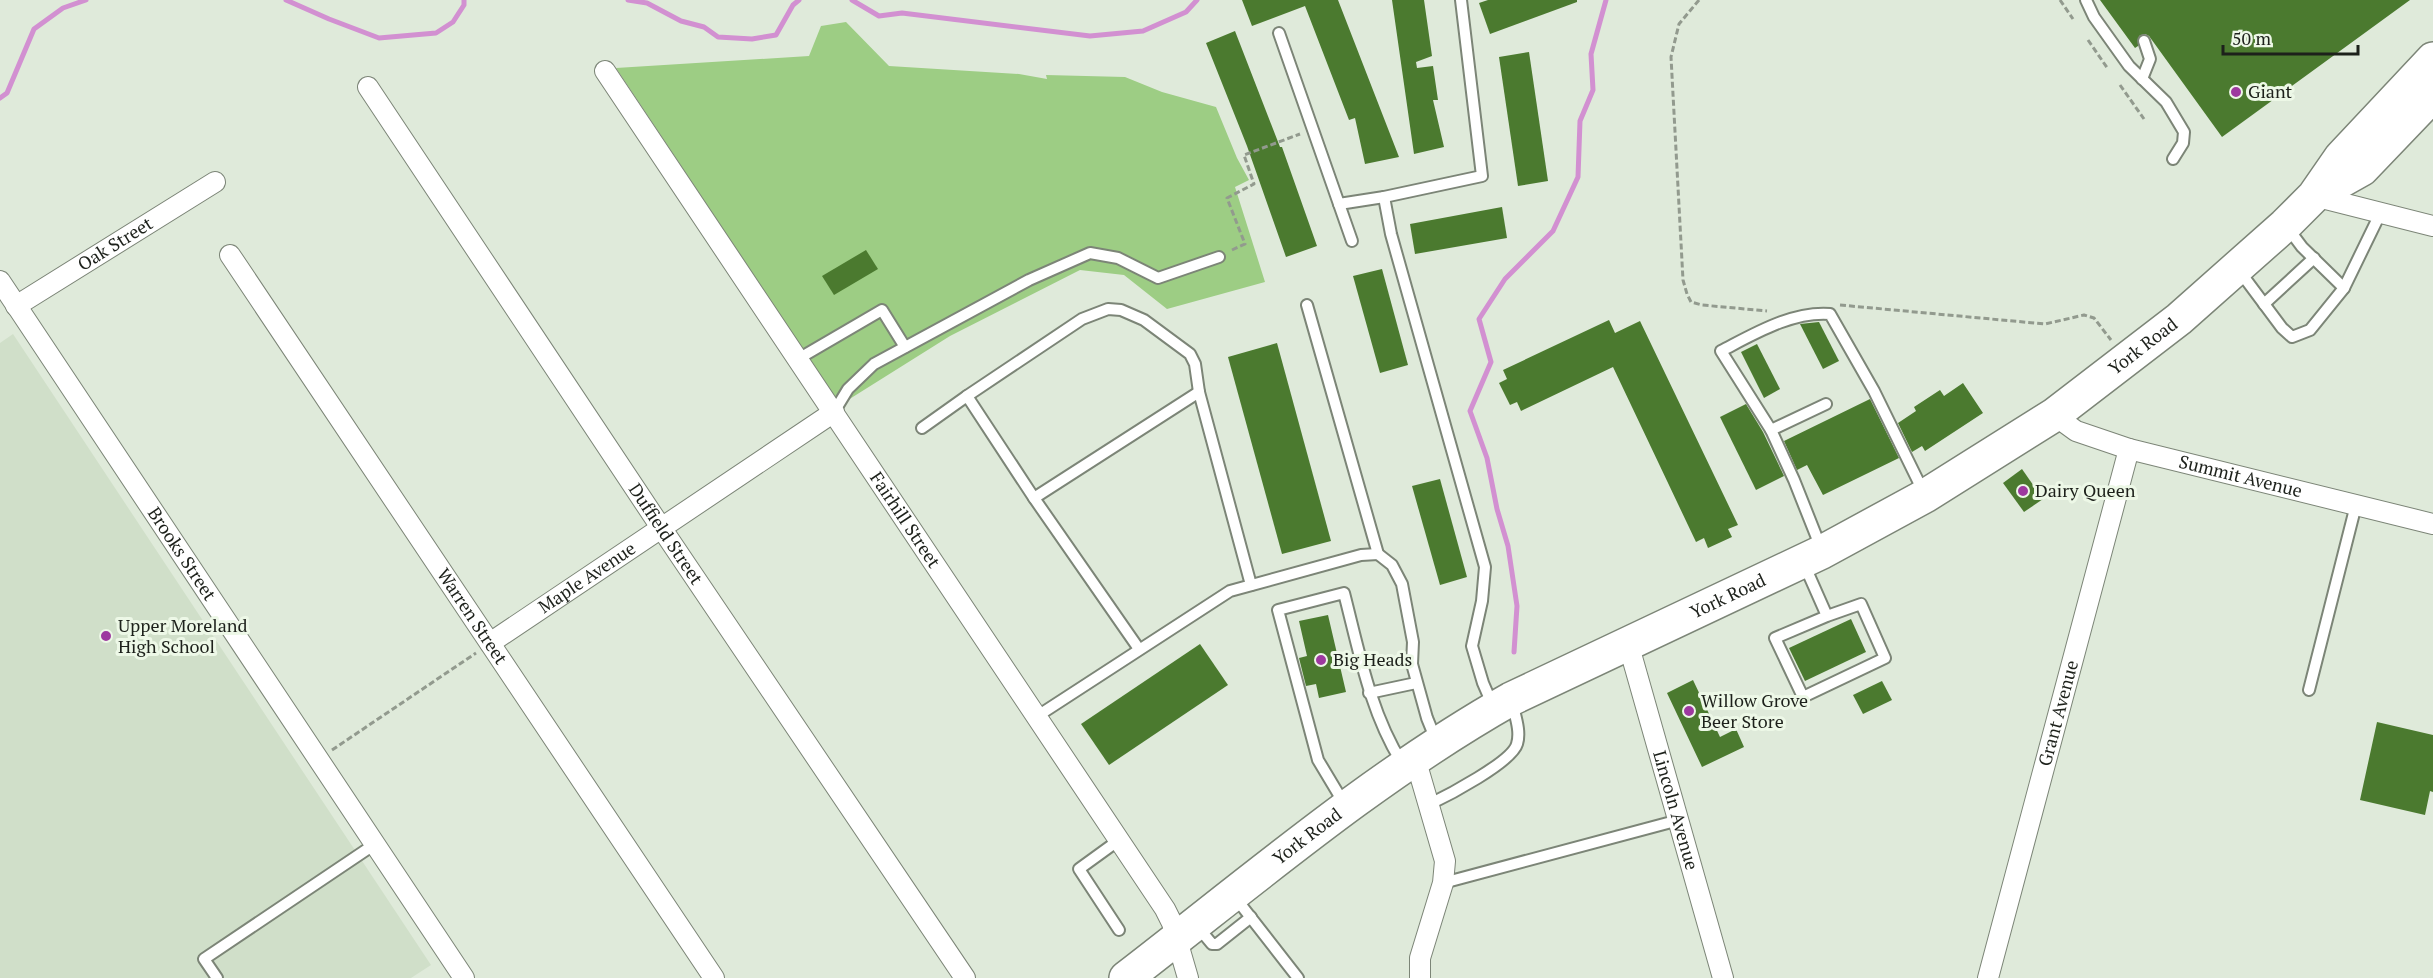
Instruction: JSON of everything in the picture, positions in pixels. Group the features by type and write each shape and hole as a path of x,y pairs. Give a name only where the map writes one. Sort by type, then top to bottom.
{"highway":[{"name":"York Road","path":"1126,978 1187,932 1242,906 1346,808 1419,756 1502,704 1812,556 1925,496 2054,415 2180,319 2285,225 2314,196 2341,157 2433,59"},
{"name":"York Road","path":"2314,196 2362,169 2433,95"}],"street":[{"name":"Fairhill Street","path":"605,71 1165,909 1187,932 1188,978"},
{"name":"Duffield Street","path":"368,87 965,978"},
{"name":"Oak Street","path":"16,306 215,182"},
{"path":"2314,196 2433,226"},
{"name":"Warren Street","path":"230,255 714,978"},
{"name":"Brooks Street","path":"0,281 464,978"},
{"name":"Maple Avenue","path":"490,643 834,412"},
{"name":"Summit Avenue","path":"2054,415 2076,431 2129,449 2433,524"},
{"name":"Grant Avenue","path":"1989,978 2129,449"},
{"name":"Lincoln Avenue","path":"1628,643 1723,978"},
{"path":"1419,756 1428,805 1445,861 1443,883 1420,958 1420,978"}],"lane":[{"path":"1339,204 1384,198 1482,176 1461,0"},
{"path":"2086,0 2094,17 2129,66 2166,102 2184,132 2183,143 2173,159"},
{"path":"1279,33 1352,241"},
{"path":"2142,79 2150,59 2145,40"},
{"path":"1384,198 1391,234 1485,567 1482,602 1472,646 1483,683 1502,704 1519,733 1517,746 1507,759 1428,805"},
{"path":"2238,269 2282,328 2292,337 2310,330 2344,288 2380,214"},
{"path":"2285,225 2344,288"},
{"path":"834,412 848,389 874,364 1029,280 1090,253 1118,258 1158,278 1219,257"},
{"path":"2264,304 2314,258"},
{"path":"1308,304 1378,554 1392,565 1402,584 1413,642 1412,664 1416,683 1419,756 1389,744 1369,693 1344,593 1278,610 1318,760 1346,808"},
{"path":"922,428 1082,319 1108,309 1121,310 1144,320 1190,354 1195,364 1199,392 1251,585"},
{"path":"798,359 882,310 905,347"},
{"path":"1827,616 1794,480 1771,430 1721,351 1759,332 1812,312 1830,314 1874,391 1925,496"},
{"path":"1034,498 1199,392"},
{"path":"967,396 1034,498 1139,649"},
{"path":"1771,430 1826,404"},
{"path":"2309,690 2356,505"},
{"path":"1036,717 1230,591 1361,555 1378,554"},
{"path":"1861,604 1885,658 1803,697 1775,638 1827,616 1861,604"},
{"path":"1369,693 1416,683"},
{"path":"1443,883 1679,820"},
{"path":"1119,840 1079,869 1119,930"},
{"path":"217,978 204,959 375,844"},
{"path":"1242,906 1298,978"}],"path":[{"path":"1699,0 1679,24 1671,57 1683,280 1686,294 1691,302 1702,305 1775,312"},
{"path":"2060,0 2073,19"},
{"path":"2088,40 2108,69"},
{"path":"2120,85 2144,119"},
{"path":"1219,257 1245,244 1227,198 1254,184 1244,156 1313,129"},
{"path":"1837,305 2045,324 2084,315 2094,318 2110,340"},
{"path":"318,759 490,643"}],"shaded area":[{"name":"Upper Moreland High School","path":"13,334 431,965 411,978 0,978 0,343"}],"green space":[{"path":"846,22 889,66 1019,74 1047,79 1046,75 1125,77 1162,92 1216,107 1237,158 1249,180 1235,187 1265,282 1167,309 1124,275 1080,270 950,336 840,405 616,68 809,56 821,26"}],"building":[{"path":"1242,0 1338,0 1399,157 1365,164 1355,118 1349,120 1305,6 1252,26"},
{"path":"1392,0 1424,0 1432,56 1416,62 1417,68 1433,66 1438,100 1433,100 1444,147 1414,154"},
{"path":"1488,0 1577,0 1577,2 1490,34 1479,3"},
{"name":"Giant","path":"2100,0 2410,0 2222,137 2149,36 2145,34 2139,36 2138,46 2135,48"},
{"path":"1235,31 1280,147 1282,147 1317,246 1286,257 1247,146 1206,43"},
{"path":"1529,52 1548,181 1518,186 1499,57"},
{"path":"1502,207 1507,238 1415,254 1410,224"},
{"path":"866,250 878,269 834,295 822,276"},
{"path":"1382,269 1408,365 1380,373 1353,276"},
{"path":"1609,320 1615,333 1640,321 1738,525 1728,529 1732,537 1708,548 1704,538 1696,542 1613,367 1521,411 1517,402 1510,405 1499,383 1507,379 1503,370"},
{"path":"1819,322 1839,361 1823,369 1800,324"},
{"path":"1277,343 1331,541 1282,554 1228,357"},
{"path":"1757,344 1780,389 1764,398 1741,352"},
{"path":"1963,383 1983,413 1925,451 1922,446 1912,452 1898,423 1916,411 1914,407 1940,390 1944,396"},
{"path":"1870,399 1899,458 1823,495 1807,465 1797,470 1784,441"},
{"path":"1746,404 1763,432 1784,476 1756,490 1720,417"},
{"name":"Dairy Queen","path":"2022,469 2043,499 2024,512 2003,483"},
{"path":"1440,479 1467,577 1440,585 1412,486"},
{"path":"1328,615 1346,692 1319,698 1316,684 1306,686 1299,658 1307,656 1299,621"},
{"path":"1851,619 1866,652 1805,681 1789,648"},
{"path":"1200,644 1228,685 1109,765 1081,724"},
{"path":"1693,680 1720,737 1736,729 1744,747 1702,767 1667,693"},
{"path":"1882,681 1892,700 1863,714 1853,695"},
{"path":"2377,722 2433,735 2433,792 2430,791 2425,815 2360,800"}],"waterway":[{"path":"0,98 7,93 34,29 63,8 86,0"},
{"path":"286,0 379,38 436,33 453,22 464,5 464,0"},
{"path":"628,0 647,3 681,21 704,27 718,37 752,39 776,35 793,5 799,0"},
{"path":"852,0 879,16 902,13 1090,36 1143,31 1186,12 1197,0"},
{"path":"1514,652 1517,606 1508,546 1497,509 1487,458 1470,411 1491,362 1479,319 1505,279 1553,231 1578,177 1580,121 1593,90 1591,54 1606,0"}],"place":[{"name":"Giant","path":"2236,92"},
{"name":"Dairy Queen","path":"2023,491"},
{"name":"Upper Moreland High School","path":"106,636"},
{"name":"Big Heads","path":"1321,660"},
{"name":"Willow Grove Beer Store","path":"1689,711"}]}
